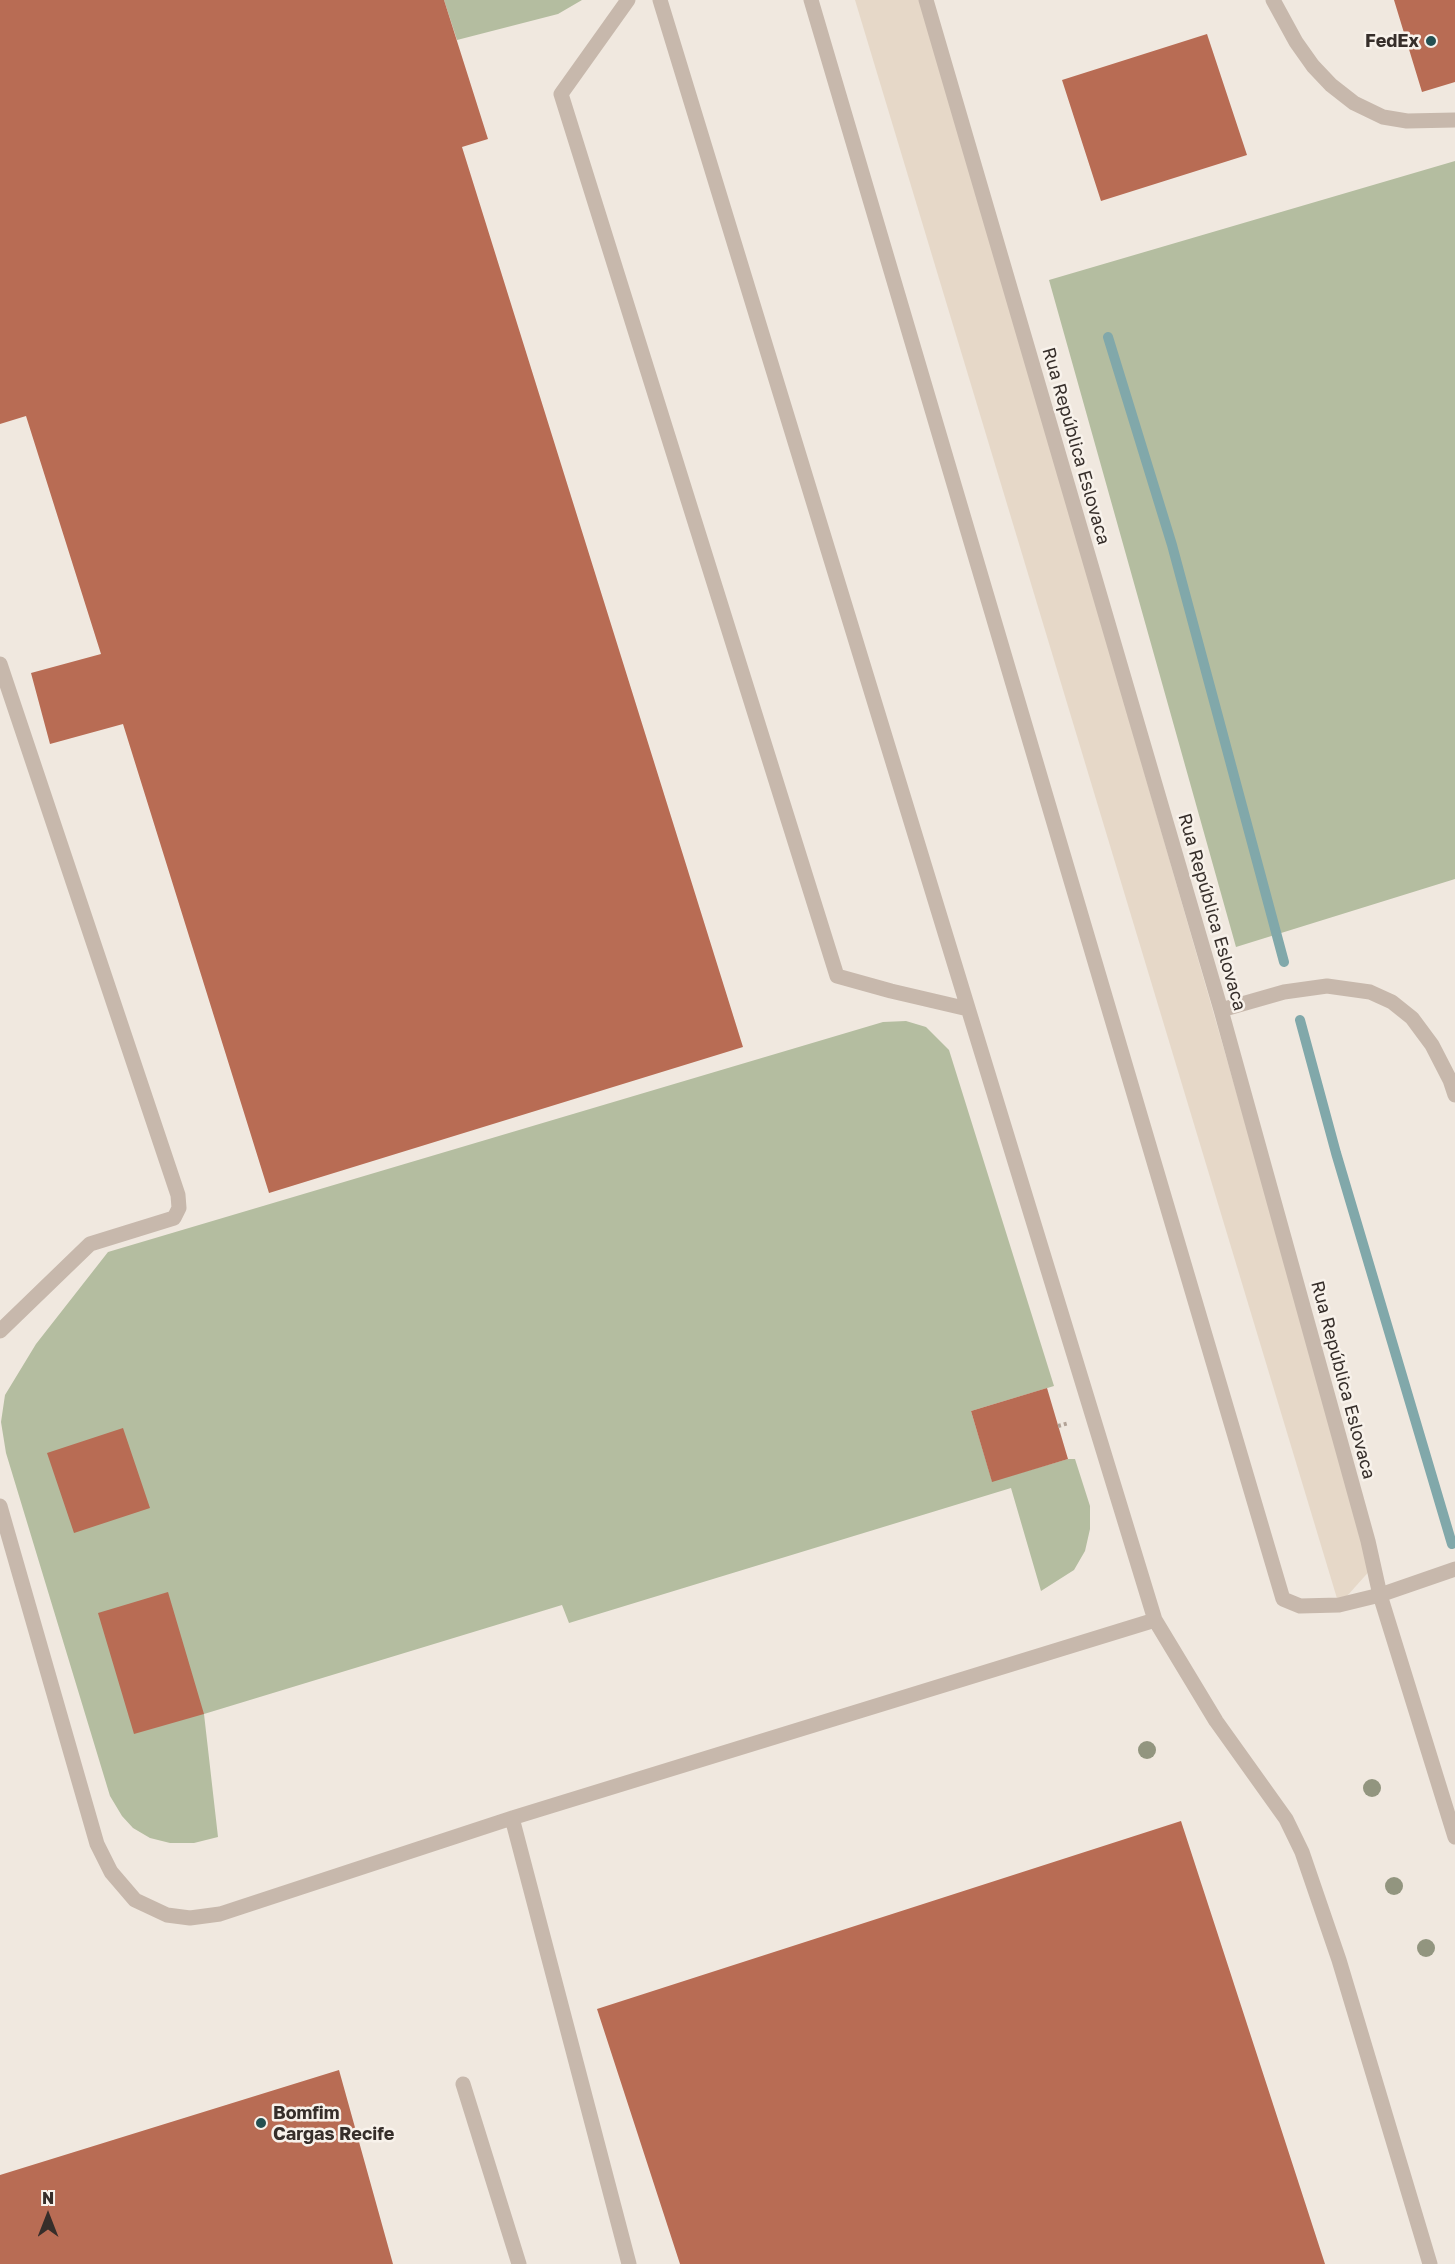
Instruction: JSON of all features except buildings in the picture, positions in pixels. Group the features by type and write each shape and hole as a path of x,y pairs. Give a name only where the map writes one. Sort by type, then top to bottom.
{"lane":[{"path":"628,0 561,94 837,976 968,1009"},
{"path":"660,0 1155,1620 1216,1721 1286,1820 1302,1852 1339,1960 1430,2264"},
{"path":"811,0 1283,1599 1300,1606 1339,1605 1380,1595 1455,1569"},
{"name":"Rua República Eslovaca","path":"926,0 1221,1010 1370,1550 1380,1595 1455,1837"},
{"path":"1273,0 1296,42 1313,66 1354,104 1383,117 1407,121 1455,120"},
{"path":"0,664 174,1184 179,1208 174,1218 90,1244 0,1331"},
{"path":"1221,1010 1284,992 1327,986 1370,992 1392,1002 1412,1018 1432,1045 1455,1095"},
{"path":"0,1506 97,1844 111,1872 135,1900 167,1915 190,1918 211,1916 512,1818 1155,1620"},
{"path":"512,1818 629,2264"},
{"path":"463,2084 519,2264"}],"green space":[{"path":"444,0 582,0 558,14 457,40"},
{"path":"1455,161 1455,879 1236,947 1049,280"},
{"path":"906,1021 926,1027 949,1050 1054,1386 971,1411 992,1481 1075,1459 1090,1506 1090,1529 1085,1551 1074,1570 1041,1591 1011,1488 569,1623 562,1605 204,1714 218,1837 194,1843 170,1843 150,1838 133,1828 122,1816 110,1796 6,1453 1,1422 5,1395 36,1344 108,1252 883,1022"}],"shaded area":[{"path":"855,0 922,0 1373,1567 1339,1605"}],"waterway":[{"path":"1108,337 1172,545 1284,962"},
{"path":"1300,1020 1336,1153 1452,1544"}],"place":[{"name":"FedEx","path":"1431,41"},
{"name":"Bomfim Cargas Recife","path":"261,2123"}]}
